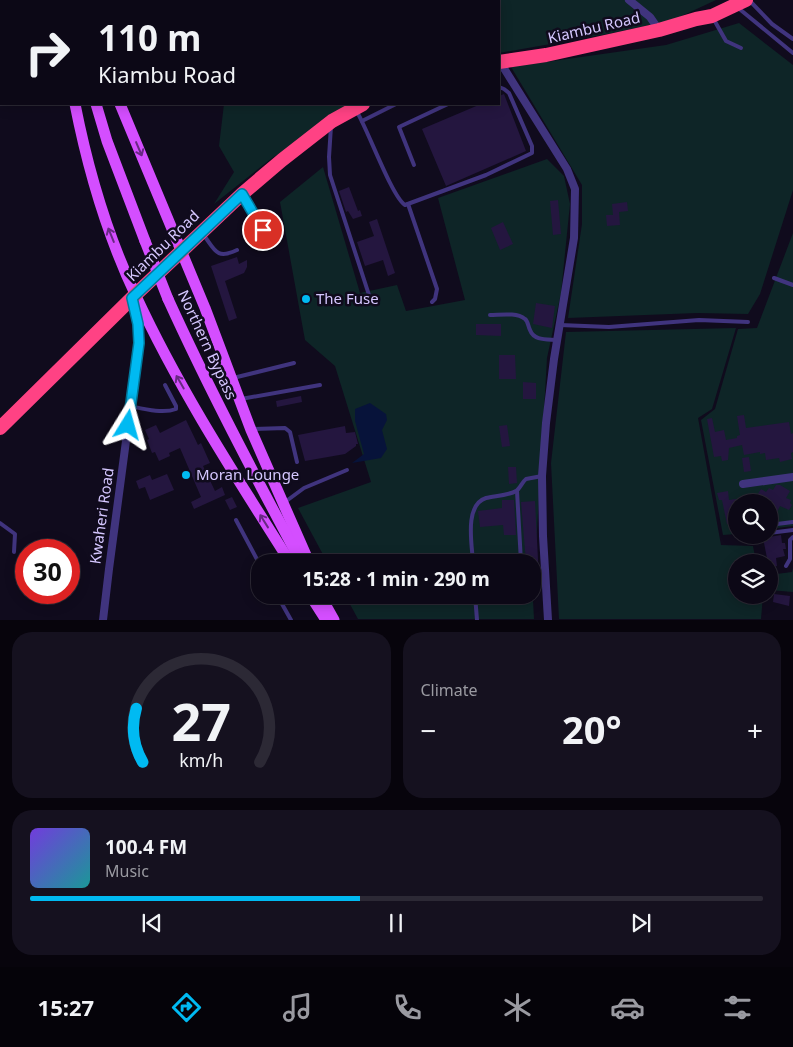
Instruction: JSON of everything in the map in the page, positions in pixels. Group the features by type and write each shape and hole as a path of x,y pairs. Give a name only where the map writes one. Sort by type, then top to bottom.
{"highway":[{"name":"Kiambu Road","path":"501,66 660,30 712,16 741,1"},
{"name":"Kiambu Road","path":"696,19 708,10 741,1"},
{"name":"Kiambu Road","path":"1,426 242,194 332,121 360,111"}],"main road":[{"path":"75,105 96,194 134,297 214,441 285,554"},
{"name":"Northern Bypass","path":"96,105 107,141 168,299 230,429 297,554"},
{"path":"120,105 205,308 238,399 305,554"},
{"path":"316,604 326,620"},
{"path":"325,604 334,620"}],"street":[{"path":"629,0 650,17 660,30"},
{"path":"501,66 567,169 575,189 574,238 546,423 542,476 548,620"},
{"name":"Kwaheri Road","path":"104,620 139,343 134,297"},
{"path":"743,484 793,478"}],"lane":[{"path":"741,1 793,39"},
{"path":"741,1 793,52"},
{"path":"712,16 726,41 741,48"},
{"path":"391,105 360,111 395,194 401,203 405,205 486,174 532,153 532,146 509,93 500,87"},
{"path":"414,165 399,128 438,106"},
{"path":"332,121 330,175 370,298"},
{"path":"242,194 263,230"},
{"path":"408,204 437,289 435,299 432,302"},
{"path":"202,232 217,253 222,255 237,250"},
{"path":"774,278 793,285"},
{"path":"490,315 515,315 522,317 527,320 535,338 558,340"},
{"path":"560,325 609,327 700,320 748,322"},
{"path":"231,379 294,363"},
{"path":"130,406 150,410 176,410 176,406 165,385"},
{"path":"238,399 320,385"},
{"path":"251,430 288,429 297,462"},
{"path":"283,504 304,488 347,470"},
{"path":"473,554 472,516 475,505 486,498 516,491 526,479 542,476"},
{"path":"516,491 520,554"},
{"path":"236,520 254,554"},
{"path":"778,524 793,522"},
{"path":"0,523 16,534 14,552"},
{"path":"778,532 793,530"},
{"path":"786,566 790,559 790,540 793,538"},
{"path":"282,604 291,620"},
{"path":"476,604 476,620"}],"green space":[{"path":"500,0 716,0 673,20 500,53"},
{"path":"739,23 793,65 793,190 760,294 748,314 697,313 568,318 582,224 582,185 511,67 666,45"},
{"path":"224,105 355,105 272,158 214,204 234,172 219,146"},
{"path":"547,159 564,176 570,204 561,293 547,358 536,554 323,554 298,508 371,482 335,366 305,340 280,202 323,167 360,293 397,285 406,311 465,300 438,198"},
{"path":"793,233 793,526 778,528 778,494 728,494 728,535 723,535 701,420 715,409 738,329 757,328"},
{"path":"736,328 712,409 698,418 721,545 753,546 754,554 728,554 728,604 762,604 761,619 559,619 551,463 566,332"},
{"path":"793,568 793,592 778,591 778,574 792,572"},
{"path":"350,604 533,604 534,619 358,619"}],"water":[{"path":"370,403 386,414 387,420 382,430 387,449 381,458 352,463 364,454 355,421 355,409"}],"building":[{"path":"504,94 526,151 446,186 422,129 479,105 500,105 500,96"},
{"path":"349,187 358,211 360,210 362,216 353,219 348,211 346,212 339,191"},
{"path":"558,200 561,234 553,235 550,201"},
{"path":"627,202 628,211 619,212 620,225 607,226 606,215 613,215 612,204"},
{"path":"377,219 395,273 388,276 383,260 365,266 357,242 374,236 369,222"},
{"path":"503,222 513,244 500,250 491,228"},
{"path":"237,257 239,264 247,260 247,267 244,273 225,281 237,318 229,321 211,266"},
{"path":"536,303 555,306 552,328 533,324"},
{"path":"476,324 501,324 501,336 476,335"},
{"path":"499,355 515,355 516,379 499,379"},
{"path":"523,382 536,383 536,399 523,399"},
{"path":"301,396 302,402 277,407 276,401"},
{"path":"744,415 746,428 789,422 791,434 793,433 792,459 780,462 779,458 766,460 765,453 760,454 760,452 744,455 742,445 729,448 728,460 722,461 721,456 714,457 707,419 712,418 715,432 724,430 726,440 737,438 740,435 737,416"},
{"path":"186,420 198,445 201,443 210,463 203,466 215,491 222,487 225,495 194,509 191,502 201,497 180,448 169,453 170,456 159,461 155,452 152,453 145,430 156,425 160,433"},
{"path":"507,425 510,446 502,447 499,426"},
{"path":"345,426 346,433 355,432 358,444 356,446 345,454 305,461 298,435"},
{"path":"749,457 751,471 744,472 742,458"},
{"path":"508,467 516,467 517,483 509,484"},
{"path":"167,474 174,490 150,500 145,487 139,489 136,481 150,475 152,480"},
{"path":"776,485 780,485 790,491 786,498 791,500 790,503 792,505 789,510 780,506 778,510 778,494 758,494 761,489 766,492 769,488 773,490"},
{"path":"728,491 728,524 722,500 719,500 717,493"},
{"path":"232,497 237,507 230,510 225,500"},
{"path":"502,500 514,500 516,535 504,535 503,525 480,527 478,511 502,508"},
{"path":"535,501 538,554 525,554 521,502"},
{"path":"781,535 782,543 785,543 786,549 783,549 785,556 778,558 778,554 766,554 764,544 778,544 778,536"},
{"path":"778,594 790,596 789,606 778,603"}],"place":[{"name":"The Fuse","path":"306,299"},
{"name":"Moran Lounge","path":"186,475"}],"route":[{"path":"128,425 139,343 138,324 132,298 242,194 263,230"}]}
